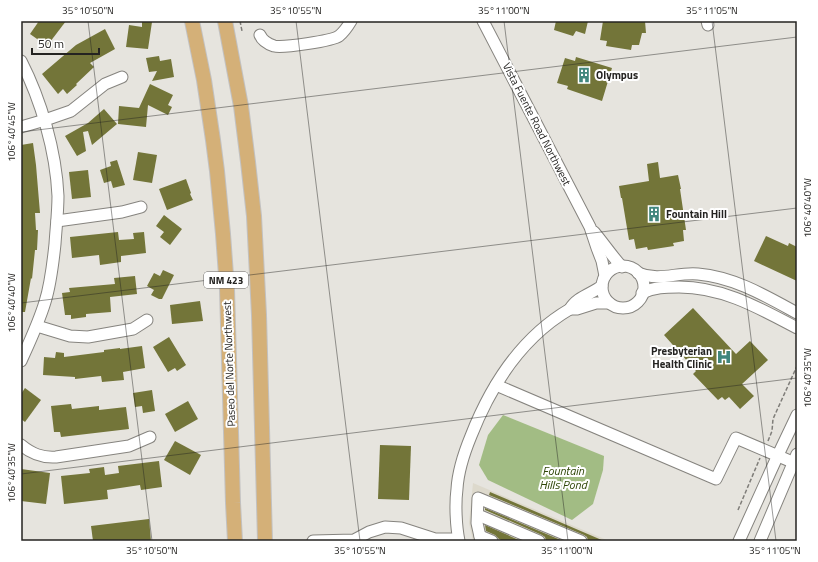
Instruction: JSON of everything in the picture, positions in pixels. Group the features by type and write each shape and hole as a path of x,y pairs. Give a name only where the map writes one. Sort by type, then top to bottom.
{"main road":[{"name":"Paseo del Norte Northwest","path":"192,21 204,80 213,140 224,248 227,289 235,541"},
{"name":"NM 423","path":"225,21 241,106 254,216 260,314 265,541"},
{"path":"230,541 233,503"}],"street":[{"path":"260,34 262,39 272,45 294,46 336,38 343,32 351,21"},
{"name":"Vista Fuente Road Northwest","path":"483,21 590,227 602,261 604,281"},
{"path":"21,61 26,70 45,120 55,166 58,196 53,264 46,300 37,326 21,361"},
{"path":"21,127 71,111 105,84 122,77"},
{"path":"57,221 122,212 141,207"},
{"name":"Vista Fuente Road Northwest","path":"590,227 622,267"},
{"path":"313,541 354,540 369,532 385,527 401,528 436,540 459,540 457,529 456,490 459,475 465,452 474,430 496,385 516,356 534,336 553,320 570,309 578,299 592,292 604,281 612,269 622,267 628,268 638,273 658,278 700,274 720,278 754,291 797,313"},
{"path":"604,281 602,292 609,303 620,308 626,308 636,303 642,293 642,279 638,273"},
{"path":"642,293 652,289 673,287 713,291 743,301 797,328"},
{"path":"570,309 576,309 596,303 609,303"},
{"path":"37,326 70,336 88,337 133,329 147,320"},
{"path":"496,385 716,479 736,438 778,455 796,460 760,541"},
{"path":"738,541 797,415"},
{"path":"21,445 38,455 56,457 129,446 150,437"},
{"path":"492,541 480,539 477,523 478,498 581,541"},
{"path":"478,515 539,541"}],"path":[{"path":"240,21 242,31"},
{"path":"767,445 772,431 772,419 797,366"},
{"path":"738,510 760,458"}],"shaded area":[{"path":"473,483 609,541 473,541 469,523"}],"water":[{"name":"Fountain Hills Pond","path":"503,415 604,456 603,470 593,504 572,520 488,480 479,465 488,435"}],"building":[{"path":"39,21 66,21 47,46 30,34"},
{"path":"142,21 152,22 148,49 126,47 129,25 142,27"},
{"path":"556,21 588,21 585,34 576,31 573,36 554,30"},
{"path":"603,21 645,21 646,33 642,33 639,45 632,45 631,50 606,46 607,41 600,40"},
{"path":"105,29 115,49 90,63 94,67 67,94 63,89 58,94 42,74 76,45"},
{"path":"159,56 160,61 171,59 174,77 152,81 157,71 149,72 146,58"},
{"name":"Olympus","path":"576,57 612,68 602,101 567,89 568,86 557,83 565,58 575,61"},
{"path":"150,84 173,95 168,105 172,107 168,115 148,105 146,127 118,124 119,106 139,108"},
{"path":"104,109 117,124 92,145 88,131 83,132 86,151 77,156 65,136 88,123"},
{"path":"33,143 40,213 35,213 36,230 38,230 37,250 35,250 32,279 31,278 25,312 21,312 21,145"},
{"path":"138,152 157,155 152,183 133,180"},
{"path":"117,160 125,185 113,188 111,181 104,183 100,170 111,166 110,162"},
{"name":"Fountain Hill","path":"658,162 660,178 678,175 686,230 683,230 684,241 673,243 674,246 648,250 647,247 636,249 634,239 629,240 619,186 649,181 647,164"},
{"path":"88,170 91,197 72,199 69,172"},
{"path":"186,179 193,200 167,210 159,189"},
{"path":"164,215 182,229 170,245 160,237 164,232 156,226"},
{"path":"118,232 119,240 134,239 133,233 144,232 146,253 121,256 121,262 100,265 99,255 72,258 70,237"},
{"path":"766,236 788,246 789,243 797,247 797,281 754,261"},
{"path":"163,270 174,275 162,299 159,299 151,295 154,290 147,286 154,273 160,276"},
{"path":"135,276 137,294 110,297 111,312 86,314 86,317 71,319 71,315 65,315 62,293 70,292 69,288 115,284 114,278"},
{"path":"200,301 203,321 172,324 170,305"},
{"name":"Presbyterian Health Clinic","path":"693,308 736,354 750,341 768,360 742,384 754,396 740,409 729,397 725,400 722,397 718,400 693,374 696,371 664,335"},
{"path":"169,337 186,365 177,371 175,368 168,372 153,347"},
{"path":"142,346 145,368 123,372 124,380 102,382 101,376 75,379 75,377 43,375 44,357 55,358 56,352 64,353 64,357 104,352 104,350"},
{"path":"25,388 41,400 25,422 21,419 21,394"},
{"path":"152,390 155,411 143,413 142,406 135,407 133,393"},
{"path":"188,401 198,419 175,432 165,414"},
{"path":"71,404 72,409 99,406 99,410 126,407 129,429 61,437 60,432 54,432 51,406"},
{"path":"175,441 201,455 190,475 164,460"},
{"path":"380,445 411,446 409,500 378,499"},
{"path":"159,461 162,487 141,490 140,485 107,490 108,499 64,504 61,476 90,473 89,469 104,467 105,475 119,473 118,466"},
{"path":"21,469 50,473 46,504 21,501"},
{"path":"490,492 604,541 588,541 587,537 584,535 489,495"},
{"path":"485,508 563,541 546,541 545,537 542,535 485,510"},
{"path":"149,519 151,541 93,541 91,526"},
{"path":"485,525 521,541 503,541 486,531"}],"place":[{"name":"Olympus","path":"584,75"},
{"name":"Fountain Hill","path":"654,214"},
{"name":"Presbyterian Health Clinic","path":"724,357"}]}
